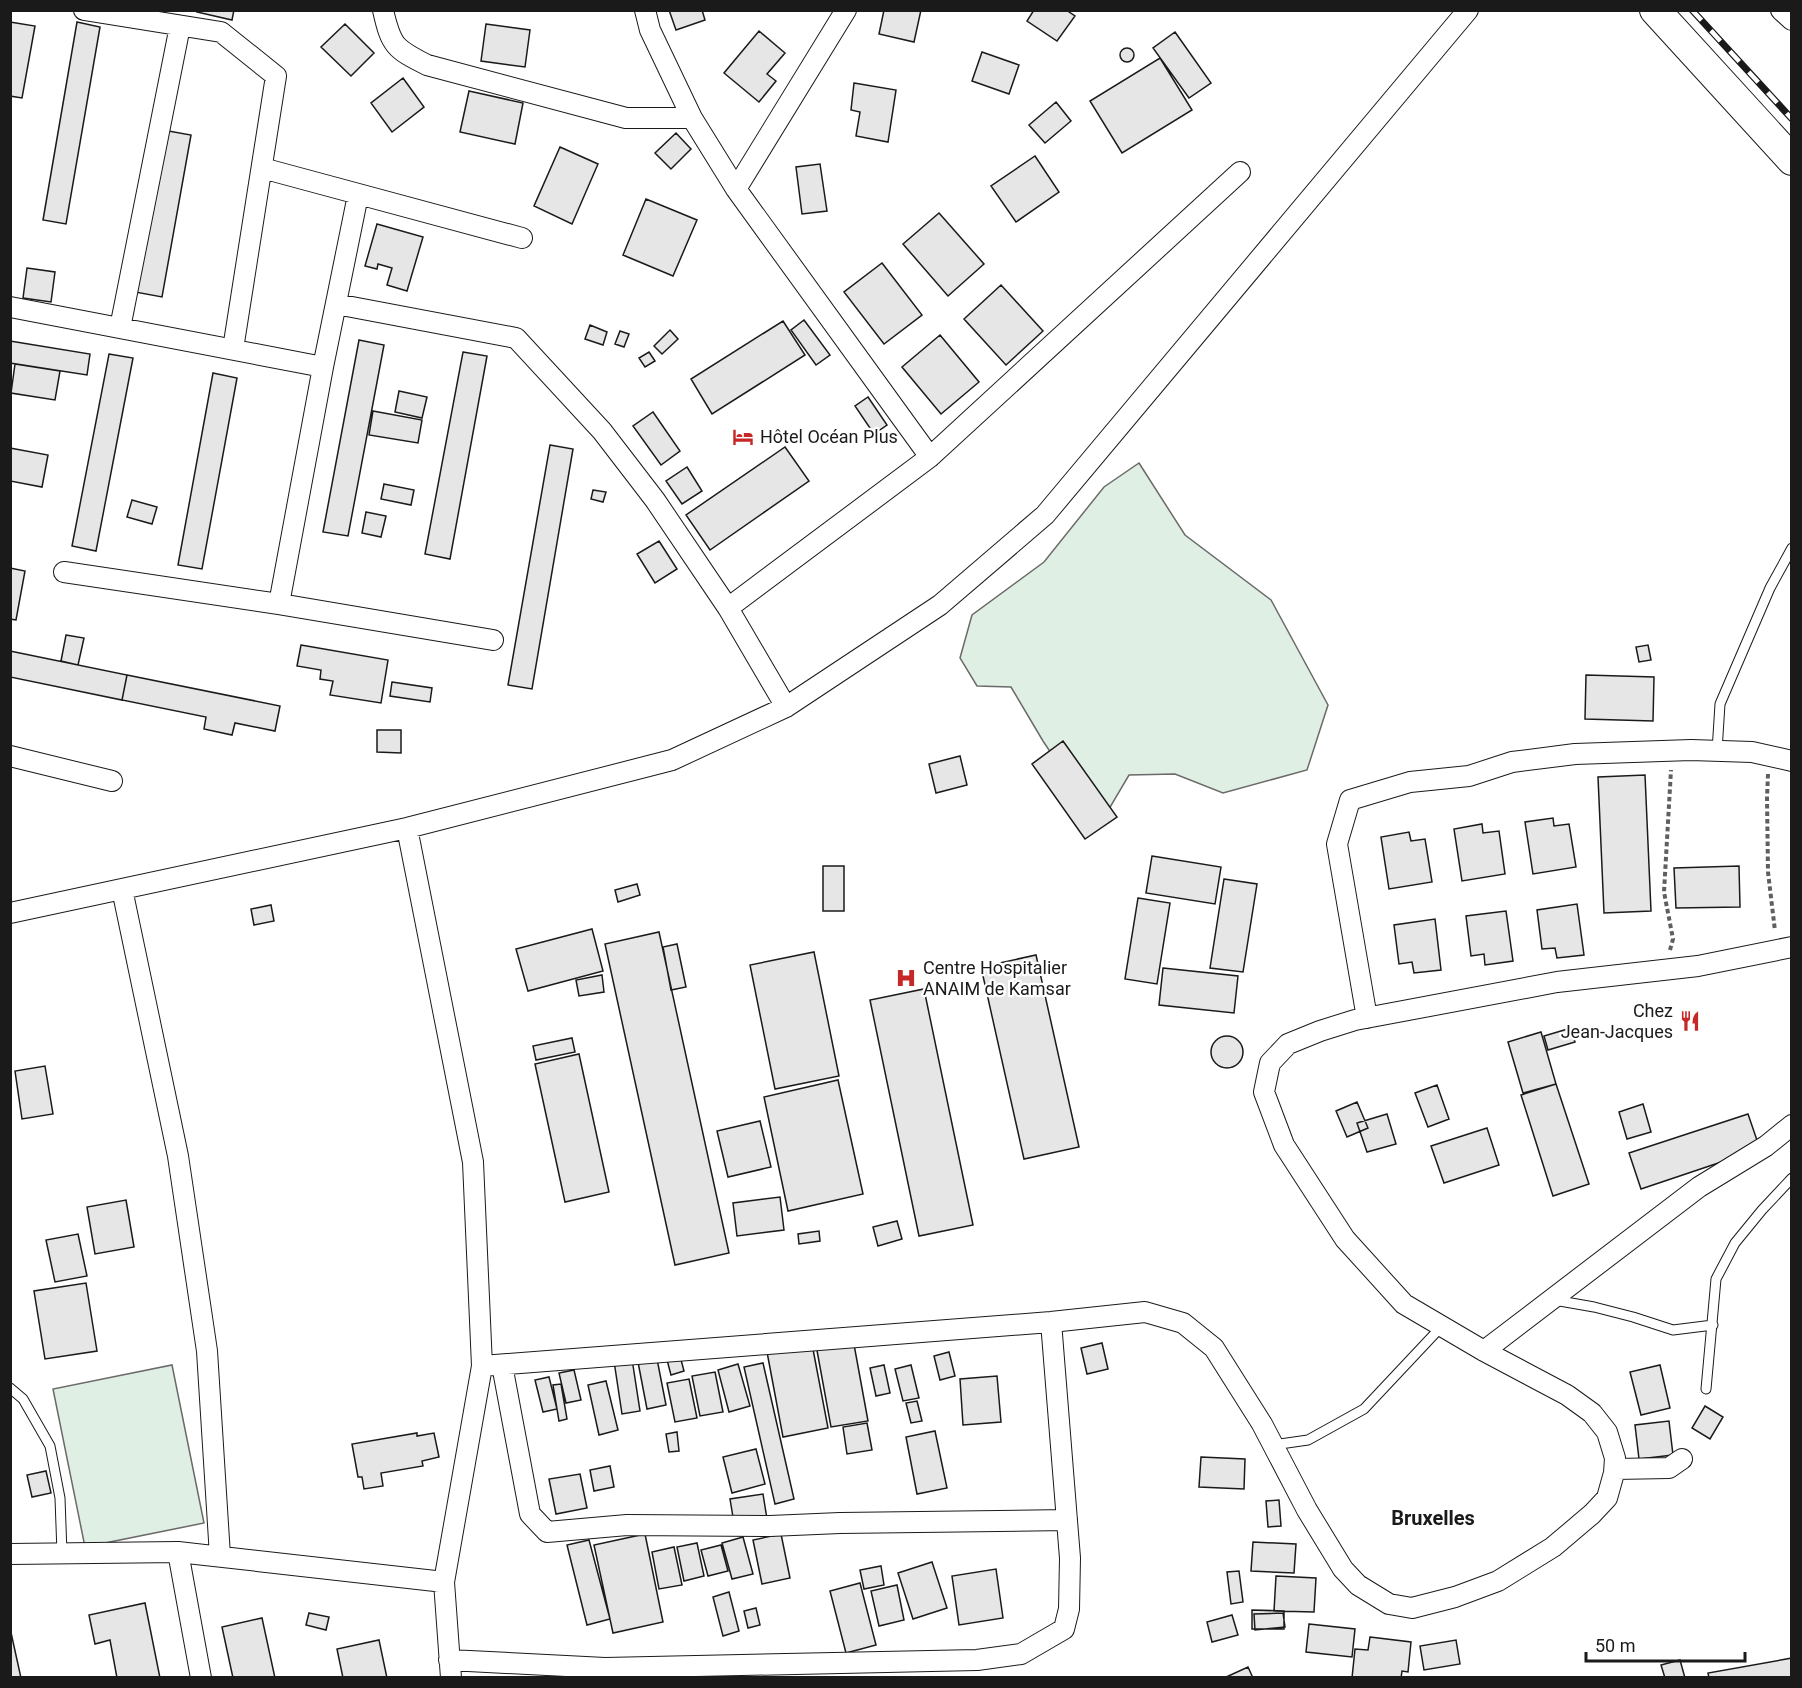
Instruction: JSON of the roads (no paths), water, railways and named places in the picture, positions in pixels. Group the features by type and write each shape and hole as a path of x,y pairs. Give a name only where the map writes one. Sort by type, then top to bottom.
{"main road":[{"path":"1655,10 1791,160"}],"street":[{"path":"84,10 222,32 276,76 233,349"},
{"path":"383,10 392,41 398,49 427,65 626,118 693,118"},
{"path":"645,10 650,30 693,118 736,189 930,457"},
{"path":"736,189 846,10"},
{"path":"10,913 407,828 672,760 786,707 940,605 1045,515 1468,10"},
{"path":"1781,10 1791,20"},
{"path":"120,328 180,26"},
{"path":"262,168 522,238"},
{"path":"728,608 930,457 1240,172"},
{"path":"279,604 322,367 358,195"},
{"path":"336,304 516,338 608,440 655,500 728,608 786,707"},
{"path":"10,307 322,367"},
{"path":"64,572 279,604 494,640"},
{"path":"1367,1018 1337,844 1350,800 1410,782 1469,776 1512,762 1575,754 1672,751 1752,752 1791,761"},
{"path":"10,756 112,781"},
{"path":"407,828 472,1162 492,1366 530,1514 548,1532 627,1525 770,1526 1067,1520"},
{"path":"123,889 178,1156 205,1339 220,1557"},
{"path":"492,1366 1051,1322 1145,1311 1183,1323 1214,1348 1262,1424 1307,1510 1343,1569 1358,1585 1389,1604 1412,1608 1455,1598 1498,1581 1553,1547 1592,1514 1607,1498 1615,1469 1615,1458 1606,1432 1592,1413 1567,1395 1484,1351 1404,1304 1345,1239 1284,1145 1264,1092 1270,1063 1288,1044 1320,1031 1367,1018 1557,982 1698,966 1784,948"},
{"path":"1484,1351 1699,1187 1766,1146 1791,1125"},
{"path":"492,1366 444,1582 450,1669 606,1673 977,1660 1021,1654 1064,1629 1070,1609 1070,1558 1051,1322"},
{"path":"1615,1469 1669,1468 1682,1459"},
{"path":"10,1554 178,1552 444,1582"},
{"path":"178,1552 201,1677"}],"lane":[{"path":"1718,751 1720,704 1770,588 1791,548"},
{"path":"1706,1389 1716,1280 1735,1243 1761,1210 1791,1178"},
{"path":"1551,1299 1594,1307 1673,1330 1713,1325"},
{"path":"1273,1445 1308,1440 1364,1409 1442,1326"},
{"path":"10,1388 23,1398 50,1446 60,1498 62,1553"}],"railway":[{"path":"1692,10 1792,119"}],"place":[{"name":"Hôtel Océan Plus","path":"743,437"},
{"name":"Centre Hospitalier ANAIM de Kamsar","path":"906,978"},
{"name":"Chez Jean-Jacques","path":"1690,1021"}],"district":[{"name":"Bruxelles","path":"1433,1518"}]}
